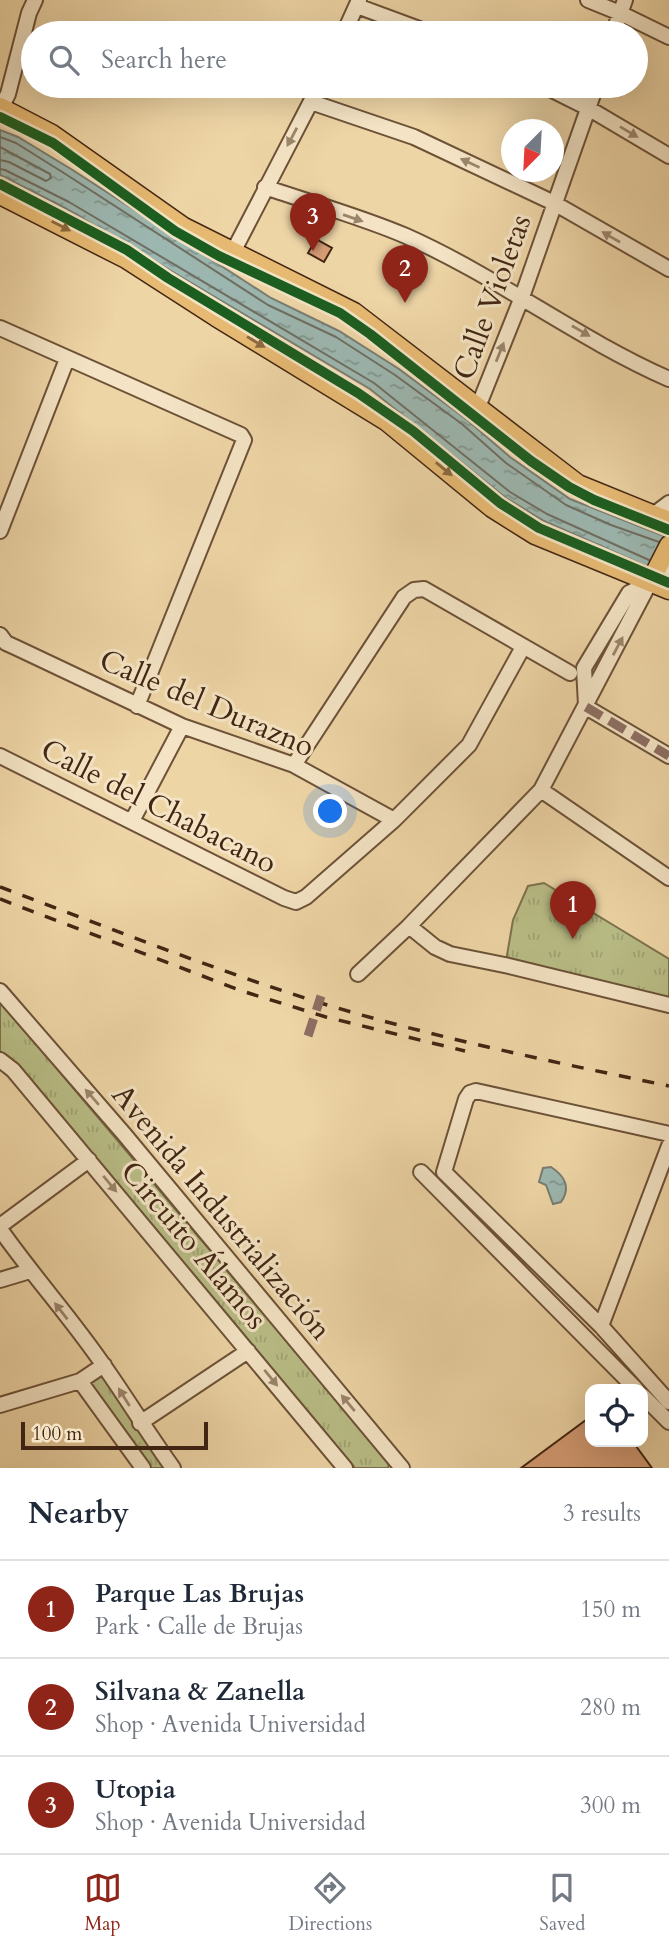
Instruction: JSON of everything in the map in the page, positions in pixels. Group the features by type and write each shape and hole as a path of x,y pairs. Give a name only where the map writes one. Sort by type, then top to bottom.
{"main road":[{"path":"1,108 52,134 184,227 354,312 578,484 665,520"},
{"path":"0,195 126,259 384,420 492,508 535,535 664,579 669,545"}],"street":[{"path":"588,0 623,6 645,21"},
{"path":"24,21 28,3"},
{"path":"350,21 358,3 401,21"},
{"path":"648,23 669,37"},
{"path":"1,108 8,94 21,35"},
{"path":"233,251 313,98"},
{"path":"568,98 669,156"},
{"name":"Calle Violetas","path":"478,407 522,297 592,98"},
{"path":"311,102 414,137 554,203 669,269"},
{"path":"265,187 406,236 669,379"},
{"path":"0,328 241,435 244,440 137,706"},
{"path":"1,528 67,359"},
{"path":"665,520 669,503"},
{"path":"358,974 410,926 541,790 586,707 664,579"},
{"path":"294,765 404,597 414,590 424,589 570,673"},
{"name":"Calle del Durazno","path":"0,635 6,643 182,726 294,765 394,820"},
{"path":"394,820 469,745 523,647"},
{"path":"586,707 669,757"},
{"path":"132,821 182,726"},
{"name":"Calle del Chabacano","path":"0,756 296,902 306,897 394,820"},
{"path":"541,790 669,878"},
{"path":"410,926 435,947 450,954 669,1005"},
{"name":"Avenida Industrialización","path":"0,991 124,1134 392,1462 402,1468"},
{"name":"Circuito Álamos","path":"0,1059 13,1070 89,1160 345,1468"},
{"path":"669,1133 476,1091 470,1093 466,1100 444,1172 600,1326 669,1402"},
{"path":"600,1326 669,1146"},
{"path":"89,1160 0,1227 30,1271 104,1365 140,1423 173,1468"},
{"path":"421,1172 631,1384"},
{"path":"0,1280 30,1271"},
{"path":"140,1423 248,1351"},
{"path":"0,1405 80,1381 104,1365"},
{"path":"80,1381 143,1468"},
{"path":"648,1401 669,1422"}],"green space":[{"path":"544,883 669,959 669,1001 506,961 513,920 528,886"},
{"path":"0,1001 389,1463 388,1468 355,1468 20,1066 0,1051"},
{"path":"104,1365 173,1468 143,1468 80,1381"}],"water":[{"path":"0,130 18,137 71,169 271,298 339,331 399,369 466,419 510,457 570,499 669,538 669,576 544,521 506,498 370,389 65,208 0,175"},
{"path":"551,1167 563,1178 566,1187 561,1202 553,1204 546,1185 539,1182 543,1168"}],"building":[{"path":"316,239 332,248 324,262 308,253"},
{"path":"585,1421 585,1447 637,1447 652,1468 521,1468"}],"railway":[{"path":"0,887 201,963 324,1004 452,1039 669,1086"},
{"path":"0,899 242,991 326,1017 465,1051"}],"marked path":[{"path":"586,707 669,756"},
{"path":"308,1036 321,996"}],"cycle path":[{"path":"0,117 53,143 175,231 219,256 340,313 531,461 569,487 669,530"},
{"path":"0,184 127,250 168,278 358,393 413,431 500,503 539,528 669,583"}],"place":[{"name":"Utopia","path":"313,251"},
{"name":"Silvana & Zanella","path":"405,303"},
{"name":"Parque Las Brujas","path":"573,939"}]}
